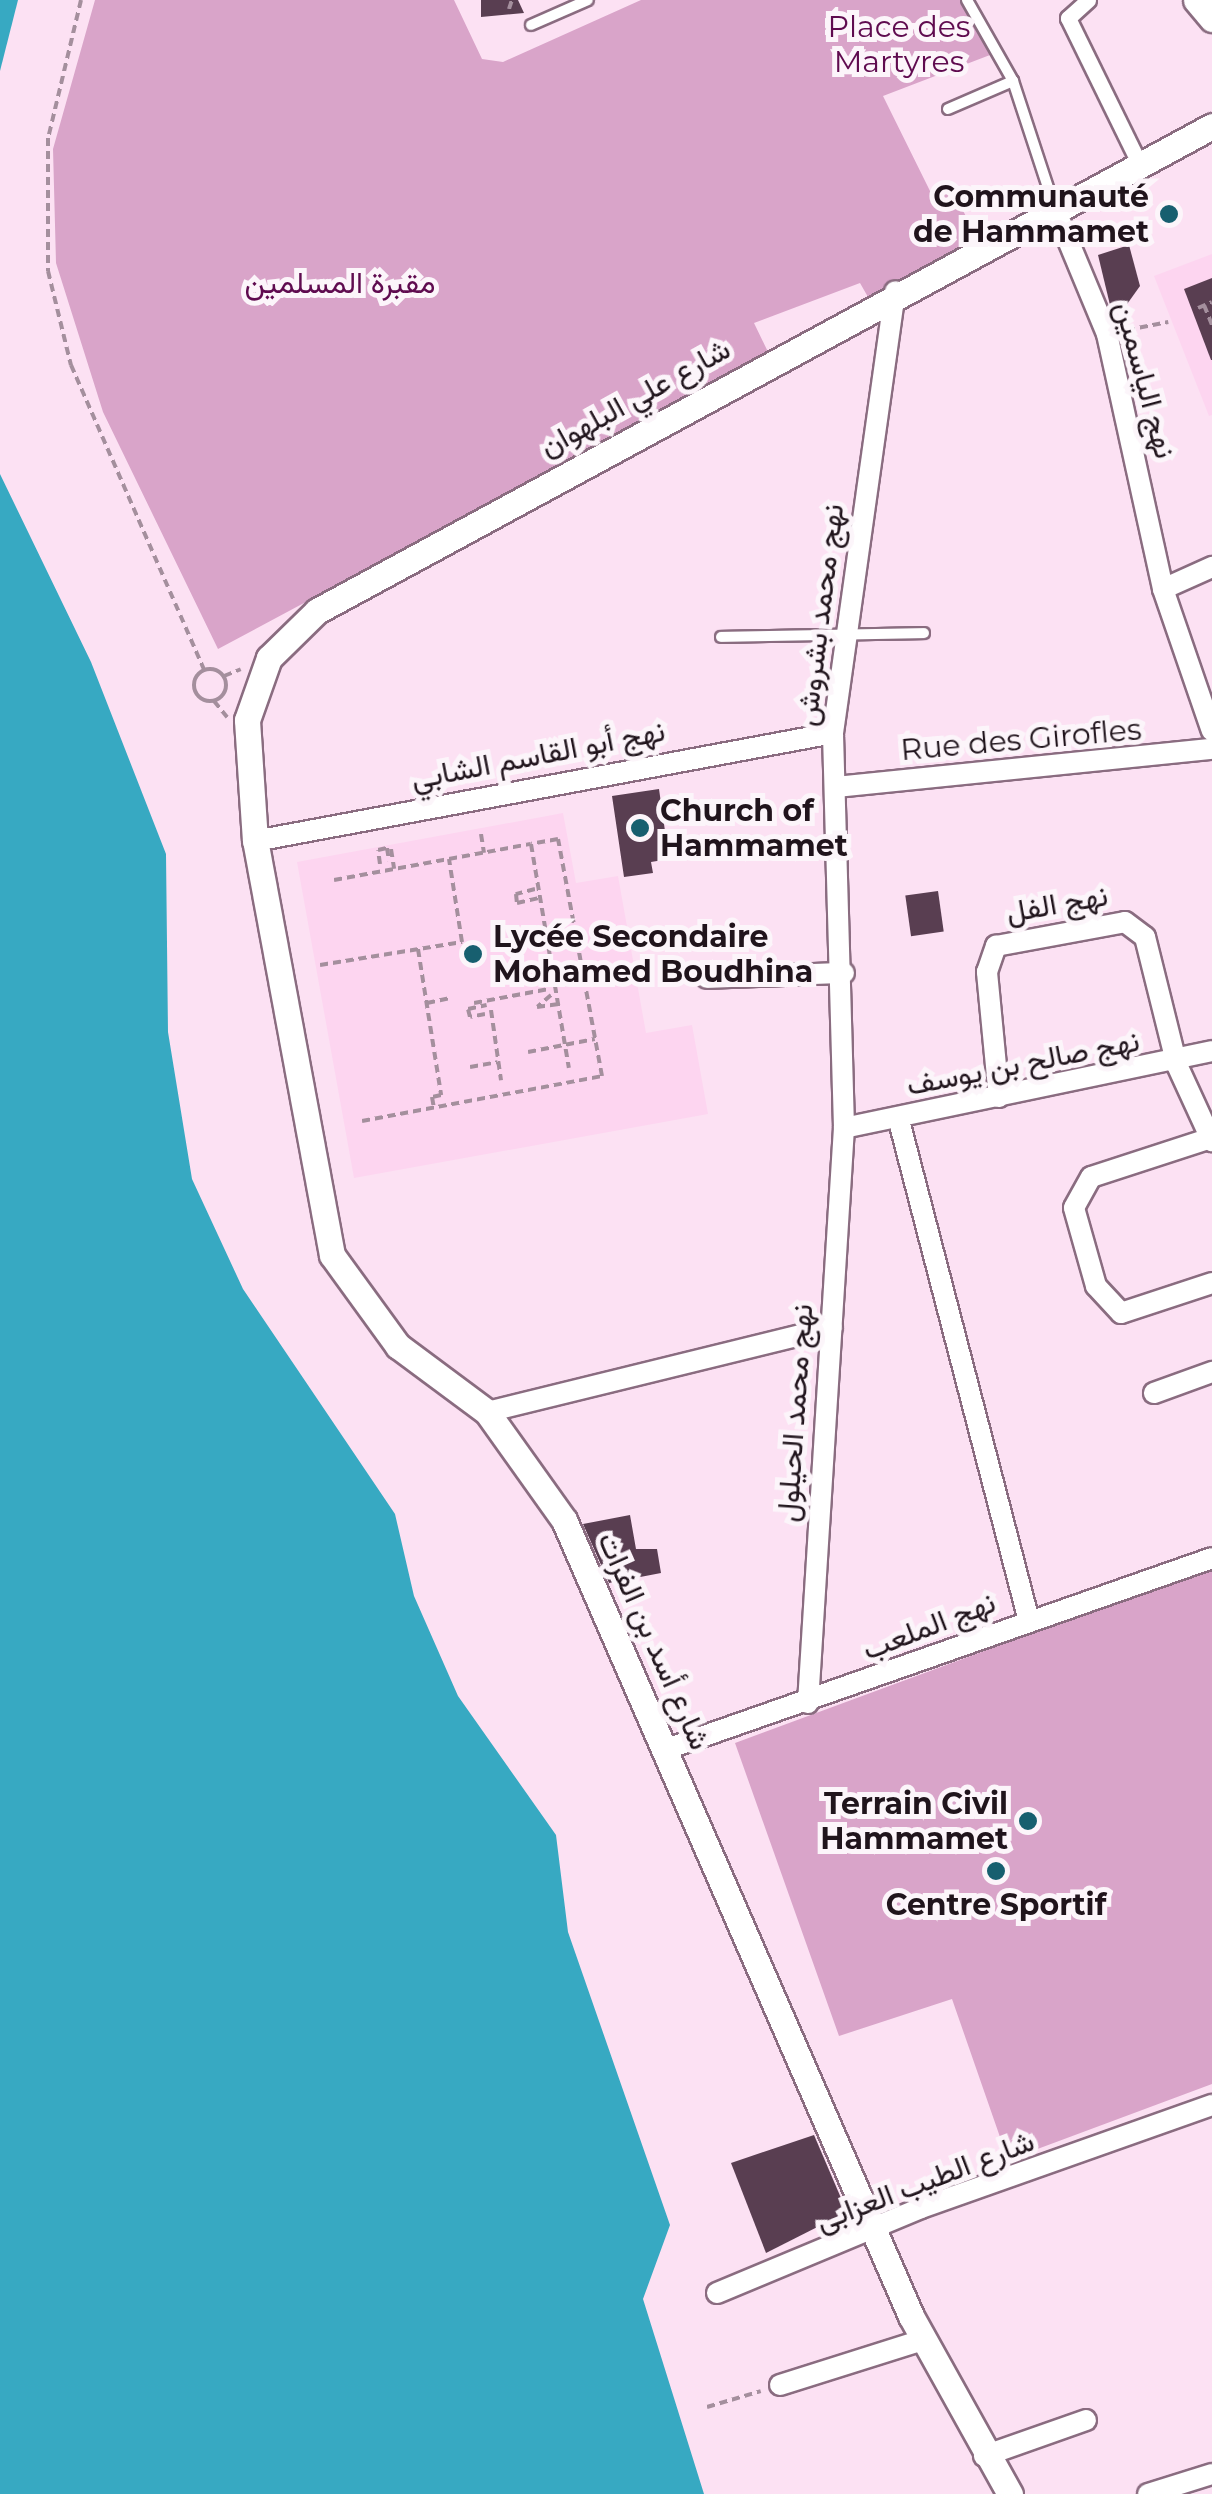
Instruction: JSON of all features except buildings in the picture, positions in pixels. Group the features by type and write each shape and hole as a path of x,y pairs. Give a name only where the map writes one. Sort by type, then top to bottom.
{"street":[{"path":"1088,0 1068,18 1139,162"},
{"path":"1196,0 1212,19"},
{"name":"شارع علي البلهوان","path":"255,842 248,720 263,669 294,627 895,292 1212,126"},
{"name":"نهج الياسمين","path":"1055,209 1108,334 1163,589 1204,682 1212,731"},
{"name":"نهج محمد بشروش","path":"844,1128 844,972 833,732 895,292"},
{"path":"1163,589 1212,568"},
{"name":"نهج أبو القاسم الشابي","path":"255,842 833,732"},
{"name":"Rue des Girofles","path":"836,787 1212,749"},
{"name":"شارع أسد بن الفرات","path":"255,842 332,1255 398,1346 487,1412 564,1520 668,1749 923,2340 984,2456 1010,2494"},
{"name":"نهج الفل","path":"1000,1097 986,972 1004,939 1133,924 1149,948 1177,1064"},
{"path":"707,978 844,972"},
{"name":"نهج صالح بن يوسف","path":"844,1128 1177,1064 1212,1050"},
{"path":"1177,1064 1211,1140 1091,1178 1074,1208 1096,1286 1120,1312 1212,1283"},
{"path":"898,1117 1029,1621"},
{"name":"نهج محمد الحيلول","path":"808,1704 844,1128"},
{"path":"487,1412 832,1327"},
{"path":"1154,1394 1212,1372"},
{"name":"نهج الملعب","path":"668,1749 808,1704 1212,1558"},
{"name":"شارع الطيب العزابى","path":"717,2293 875,2233 920,2208 1212,2105"},
{"path":"780,2385 923,2340"},
{"path":"984,2456 1086,2420"},
{"path":"1148,2494 1212,2474"}],"lane":[{"path":"531,26 588,0"},
{"name":"نهج الياسمين","path":"967,0 1013,81 1055,209"},
{"path":"948,109 1013,81"},
{"path":"721,637 847,630 924,632"}],"path":[{"path":"81,0 48,138 48,271 71,365 204,669 224,676 214,701 194,689 204,669"},
{"path":"509,8 512,0"},
{"path":"1212,302 1201,307 1212,325"},
{"path":"1108,334 1168,322"},
{"path":"481,834 484,853"},
{"path":"334,880 558,839 602,1076 362,1121"},
{"path":"531,844 570,1068"},
{"path":"380,864 378,850 386,848 389,861"},
{"path":"390,849 394,869"},
{"path":"320,965 462,942 449,859"},
{"path":"535,890 516,894 517,902 540,898"},
{"path":"418,949 442,1095 432,1097 434,1108"},
{"path":"474,1003 550,992 537,1007 559,1004"},
{"path":"426,1004 452,998"},
{"path":"485,1014 470,1017 468,1009 489,1008 501,1080"},
{"path":"528,1052 595,1039"},
{"path":"470,1067 498,1062"},
{"path":"708,2407 780,2385"}],"shaded area":[{"path":"1212,254 1212,415 1209,416 1154,276"},
{"name":"Lycée Secondaire Mohamed Boudhina","path":"563,813 576,883 618,876 646,1033 692,1025 708,1114 354,1178 297,862"}],"green space":[{"name":"مقبرة المسلمين","path":"95,0 454,0 482,59 503,62 641,0 971,0 990,55 883,96 931,193 950,185 978,240 868,297 860,283 754,323 769,354 218,649 103,412 56,263 53,149"},
{"name":"Centre Sportif","path":"1212,1567 1212,2084 1008,2160 952,1999 839,2036 735,1743"}],"water":[{"path":"0,0 18,0 0,71"},
{"path":"0,474 91,662 166,854 168,1032 192,1179 243,1289 395,1514 414,1596 458,1696 556,1835 568,1932 670,2225 643,2299 704,2494 0,2494"}],"place":[{"name":"Communauté de Hammamet","path":"1169,214"},
{"name":"Church of Hammamet","path":"640,828"},
{"name":"Lycée Secondaire Mohamed Boudhina","path":"473,954"},
{"name":"Terrain Civil Hammamet","path":"1028,1821"},
{"name":"Centre Sportif","path":"996,1871"}],"park label":[{"name":"Place des Martyres","path":"899,44"}]}
